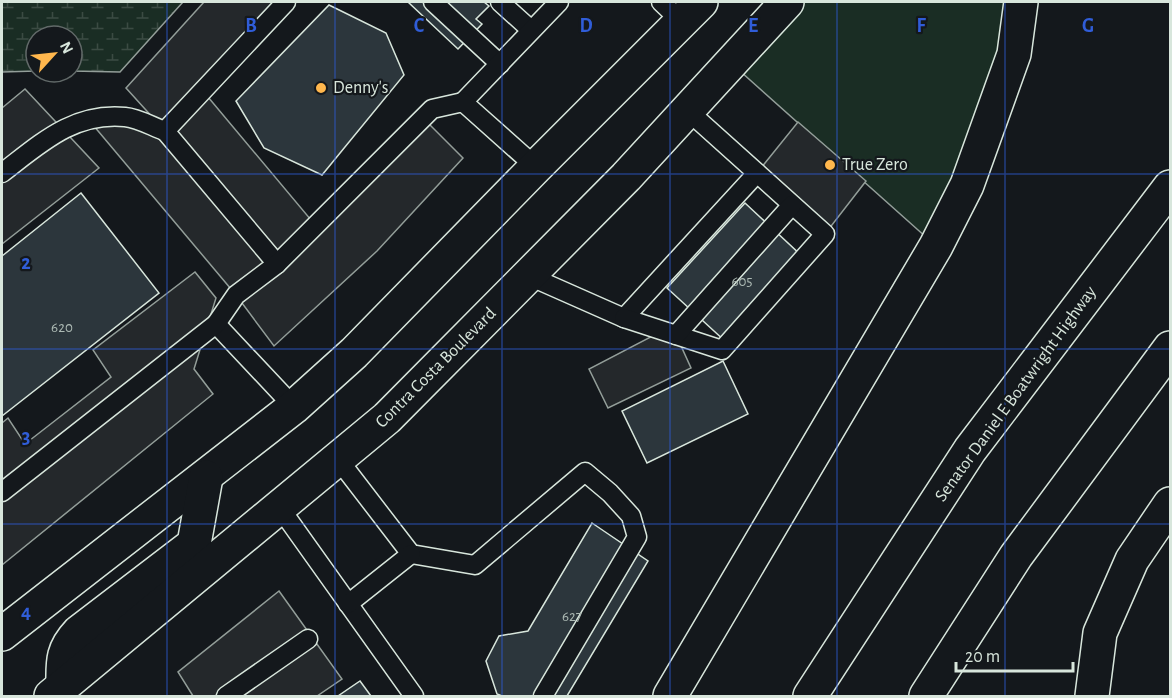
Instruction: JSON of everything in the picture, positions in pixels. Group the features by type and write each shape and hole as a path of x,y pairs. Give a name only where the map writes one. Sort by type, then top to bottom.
{"main road":[{"name":"Contra Costa Boulevard","path":"62,693 387,418 620,183 787,2"},
{"path":"670,696 936,246 967,185 1014,54 1021,2"},
{"path":"2,634 294,407 354,353 536,167 684,7"},
{"name":"Senator Daniel E Boatwright Highway","path":"810,696 970,450 1170,187"},
{"path":"926,696 1016,556 1170,348"},
{"path":"62,693 65,649 79,632 194,544 206,477"},
{"path":"1092,696 1100,633 1132,560 1170,504"}],"lane":[{"path":"165,131 286,2"},
{"path":"433,2 500,64"},
{"path":"500,2 531,30"},
{"path":"2,492 216,324 236,295 277,264 432,109 463,102 559,2"},
{"path":"463,102 536,167"},
{"path":"529,276 624,318 722,350 825,234 687,110"},
{"path":"2,173 54,132 88,119 126,117 165,131 277,264"},
{"path":"624,318 757,173"},
{"path":"676,335 792,205"},
{"path":"216,324 294,407"},
{"path":"338,459 411,555 475,565 585,472 610,493 631,516 637,537 543,696"},
{"path":"280,508 414,696"},
{"path":"348,604 411,555"},
{"path":"234,694 308,639"}],"green space":[{"path":"2,2 183,2 120,72 84,71 84,24 24,24 24,71 2,72"},
{"path":"787,2 1021,2 936,246 731,63"}],"shaded area":[{"path":"204,2 286,2 203,91 316,226 423,118 463,158 377,251 274,346 236,295 88,119 164,130 126,88"},
{"path":"25,89 99,168 2,244 2,108"},
{"path":"798,122 866,181 825,234 757,173"},
{"path":"195,272 216,298 194,369 213,394 2,565 2,423 8,418 25,444 111,377 93,350"},
{"path":"662,331 676,335 691,368 608,408 589,369"},
{"path":"279,591 342,679 317,696 193,696 178,672"}],"building":[{"path":"408,2 484,2 489,6 476,19 482,24 458,49"},
{"name":"Denny's","path":"329,5 386,33 404,75 322,175 264,148 236,101"},
{"path":"81,193 159,293 2,416 2,256"},
{"path":"745,203 803,257 726,342 667,288"},
{"path":"723,361 748,414 647,463 622,411"},
{"path":"592,523 648,561 567,696 502,696 497,694 486,661 499,636 528,631"},
{"path":"360,681 371,696 338,696"}],"place":[{"name":"Denny's","path":"321,88"},
{"name":"True Zero","path":"830,165"}]}
